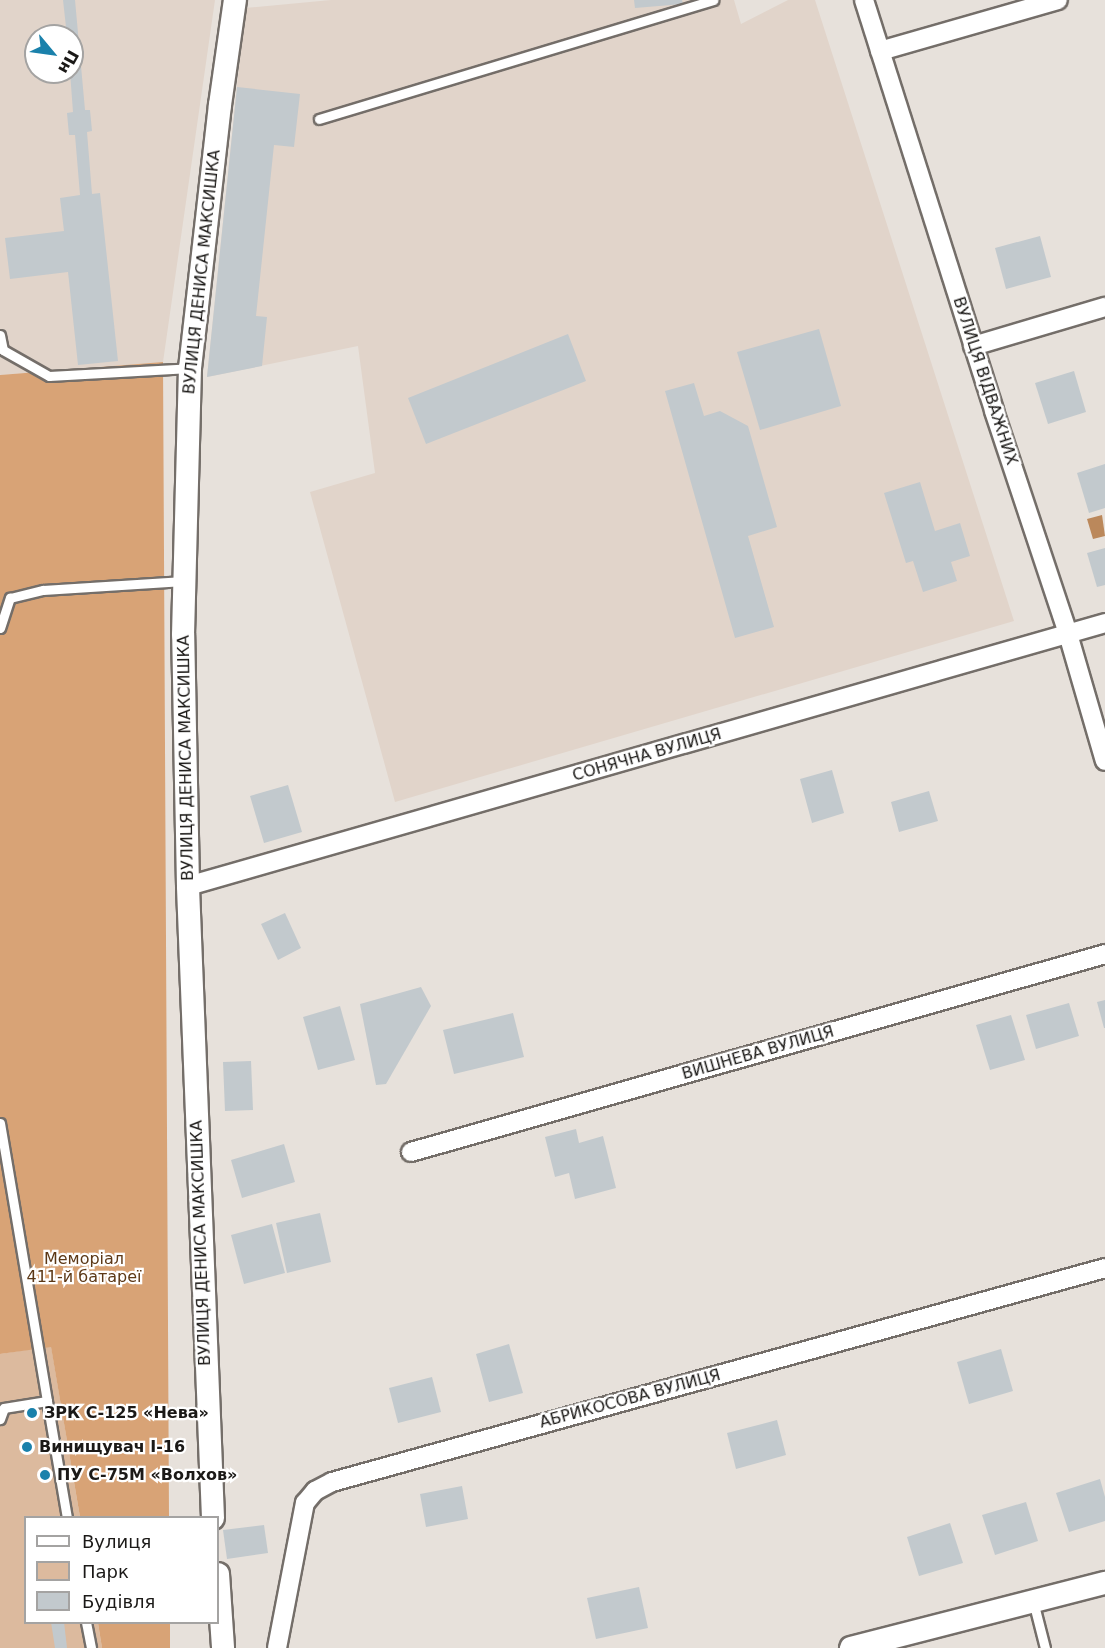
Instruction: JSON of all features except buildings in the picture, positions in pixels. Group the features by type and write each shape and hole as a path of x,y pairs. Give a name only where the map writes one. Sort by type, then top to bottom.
{"street":[{"name":"ВУЛИЦЯ ДЕНИСА МАКСИШКА","path":"213,1516 188,886 183,635 190,368 220,105 235,0"},
{"name":"ВУЛИЦЯ ВІДВАЖНИХ","path":"864,0 973,346 1068,634 1105,761"},
{"path":"880,51 1058,0"},
{"path":"973,346 1105,307"},
{"name":"СОНЯЧНА ВУЛИЦЯ","path":"188,886 1105,623"},
{"name":"ВИШНЕВА ВУЛИЦЯ","path":"411,1152 1105,954"},
{"name":"АБРИКОСОВА ВУЛИЦЯ","path":"277,1648 305,1503 315,1491 332,1482 1105,1268"},
{"path":"851,1648 1105,1583"},
{"path":"219,1589 223,1648"}],"lane":[{"path":"319,119 713,0"},
{"path":"0,335 3,350 49,376 190,368"},
{"path":"0,628 10,598 43,590 184,581"},
{"path":"0,1124 67,1516"},
{"path":"0,1419 4,1408 47,1401"},
{"path":"1033,1601 1045,1648"},
{"path":"86,1624 91,1648"}],"shaded area":[{"path":"0,0 215,0 163,362 0,375"},
{"path":"331,0 734,0 741,24 788,0 815,0 1014,621 395,802 310,492 375,473 358,346 207,377 245,8"},
{"path":"1102,515 1105,536 1093,539 1087,519"}],"green space":[{"name":"Меморіал 411-й батареї","path":"163,362 169,1516 80,1516 51,1347 0,1354 0,375"},
{"path":"51,1346 80,1516 24,1516 24,1624 98,1624 102,1648 0,1648 0,1354"},
{"path":"98,1624 170,1624 170,1648 102,1648"}],"place":[{"name":"ЗРК С-125 «Нева»","path":"32,1413"},
{"name":"Винищувач І-16","path":"27,1447"},
{"name":"ПУ С-75М «Волхов»","path":"45,1475"}]}
